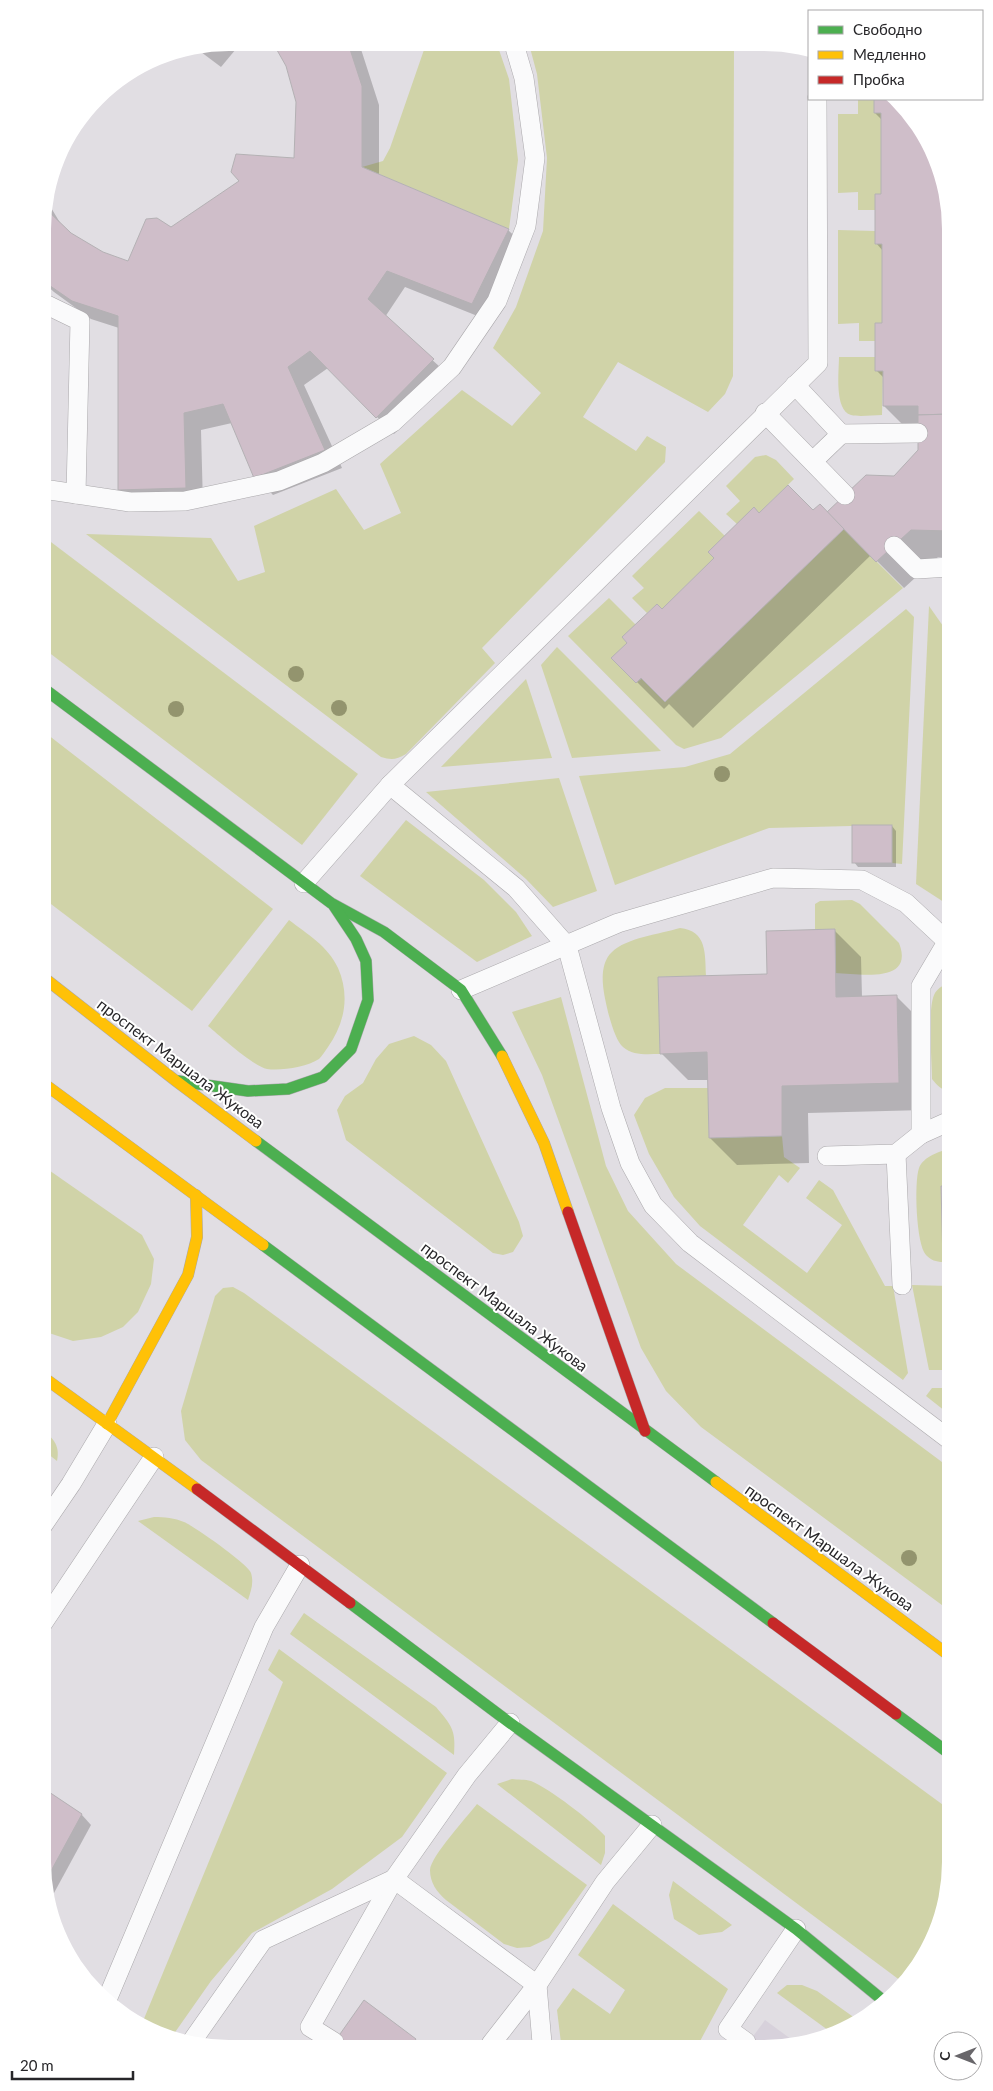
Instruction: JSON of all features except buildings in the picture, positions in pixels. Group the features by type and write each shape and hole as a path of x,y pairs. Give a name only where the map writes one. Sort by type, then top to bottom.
{"street":[{"path":"51,694 331,903 384,932 461,990 497,1046 544,1143 645,1431"},
{"path":"176,1081 248,1091 288,1088 323,1077 351,1048 368,1000 366,961 356,938 331,903"},
{"name":"проспект Маршала Жукова","path":"51,983 176,1081 942,1650"},
{"path":"51,1090 196,1195 942,1748"},
{"path":"107,1424 188,1275 197,1237 196,1195"},
{"path":"51,1383 154,1457 510,1722 796,1929 879,1997"}],"lane":[{"path":"51,490 130,502 185,501 279,481 323,463 393,422 452,367 497,301 526,226 534,158 524,78 516,51"},
{"path":"304,883 390,785 818,363 817,100"},
{"path":"51,307 80,322 76,494"},
{"path":"795,385 841,434"},
{"path":"765,414 845,495"},
{"path":"812,461 841,434 918,433"},
{"path":"894,546 917,569 942,567"},
{"path":"390,785 516,888 567,946 620,1135 630,1162 653,1205 690,1243 942,1434"},
{"path":"461,990 618,923 773,878 862,880 906,903 942,936"},
{"path":"920,1134 920,986 942,953"},
{"path":"827,1156 896,1154 920,1134 942,1124"},
{"path":"896,1154 902,1285"},
{"path":"51,1513 107,1424"},
{"path":"51,1610 154,1457"},
{"path":"109,1994 264,1627 300,1565"},
{"path":"331,2040 310,2027 394,1879 467,1775 510,1722"},
{"path":"494,2040 536,1985 605,1882 652,1825"},
{"path":"394,1879 536,1985 542,2040"},
{"path":"195,2036 262,1940 394,1879"},
{"path":"743,2040 728,2029 796,1929"}],"shaded area":[{"path":"765,2020 789,2038 764,2040 750,2040"}],"green space":[{"path":"500,51 509,79 518,160 509,229 362,167 383,161 390,148 423,52"},
{"path":"531,51 734,51 733,376 725,394 708,412 618,362 583,417 636,451 647,436 666,447 665,462 482,648 495,663 406,754 394,759 388,759 381,757 86,534 211,538 238,581 265,572 254,526 336,489 364,530 401,513 380,464 462,390 512,426 541,393 493,348 516,307 543,231 547,158 537,74"},
{"path":"858,100 874,100 874,113 881,113 881,194 875,194 875,210 858,210 858,192 838,193 838,114 858,114"},
{"path":"838,230 875,231 875,244 882,244 882,323 875,341 859,341 859,323 838,324"},
{"path":"839,357 875,357 875,371 883,371 882,415 855,416 846,412 840,398 838,380"},
{"path":"766,455 776,460 794,479 759,513 737,524 726,514 740,501 726,486 755,457"},
{"path":"699,511 725,536 708,552 714,558 662,609 657,604 647,613 632,598 644,588 632,576"},
{"path":"844,529 903,588 721,738 684,749 676,745 568,636 609,598 636,625 622,637 627,643 612,658 636,683"},
{"path":"51,542 358,774 302,845 51,654"},
{"path":"929,606 942,625 942,901 916,884"},
{"path":"906,609 914,617 902,864 892,863 892,825 769,828 615,885 579,776 685,767 730,754"},
{"path":"557,647 661,751 572,758 541,665"},
{"path":"526,679 552,758 441,767"},
{"path":"51,737 273,909 192,1011 51,904"},
{"path":"559,778 597,891 553,907 526,879 426,792"},
{"path":"406,820 484,880 516,912 532,936 477,962 360,876"},
{"path":"852,900 860,904 899,943 902,956 899,965 892,971 870,975 835,973 835,929 815,929 815,904 820,901"},
{"path":"289,920 316,941 334,960 342,978 345,999 344,1009 334,1038 319,1059 294,1068 267,1069 245,1057 208,1026"},
{"path":"680,928 689,930 700,938 703,944 706,976 658,977 660,1054 631,1052 619,1043 610,1018 603,985 605,963 612,952 626,943"},
{"path":"942,986 942,1089 932,1079 931,1009 935,993"},
{"path":"561,997 606,1166 628,1211 676,1264 942,1462 942,1605 701,1427 666,1391 641,1348 542,1075 512,1012"},
{"path":"414,1036 431,1045 446,1061 519,1222 523,1236 513,1252 503,1255 493,1253 346,1140 337,1110 345,1096 363,1083 376,1059 389,1044"},
{"path":"665,1088 708,1088 709,1138 782,1136 784,1157 800,1168 788,1183 779,1175 743,1225 807,1273 842,1225 806,1198 819,1180 833,1190 885,1286 893,1286 908,1373 903,1380 700,1226 674,1197 649,1154 634,1115 645,1098"},
{"path":"942,1151 942,1262 926,1255 920,1239 918,1226 917,1175 924,1160"},
{"path":"51,1172 142,1235 154,1259 151,1284 138,1312 123,1327 101,1337 73,1341 51,1334"},
{"path":"912,1285 942,1286 942,1370 929,1370"},
{"path":"233,1287 244,1293 942,1804 942,1862 936,1908 918,1951 898,1979 201,1460 185,1440 181,1411 215,1296 223,1288"},
{"path":"932,1388 942,1388 942,1409 926,1396"},
{"path":"51,1438 57,1447 57,1461 51,1456"},
{"path":"154,1517 184,1522 232,1554 251,1573 252,1587 248,1600 138,1521"},
{"path":"304,1613 436,1707 452,1729 454,1755 290,1634"},
{"path":"279,1649 447,1773 402,1837 332,1889 252,1933 211,1981 176,2031 144,2018 283,1682 268,1670"},
{"path":"512,1779 529,1780 539,1785 591,1822 605,1836 605,1853 601,1865 497,1784"},
{"path":"477,1804 587,1885 549,1938 530,1947 517,1948 504,1944 446,1900 437,1890 430,1875 430,1870 436,1856"},
{"path":"673,1881 732,1925 722,1932 699,1935 674,1919 669,1895"},
{"path":"613,1904 728,1989 701,2040 561,2040 557,2010 573,1988 610,2014 625,1990 578,1955"},
{"path":"787,1985 802,1985 817,1991 852,2016 826,2028 777,1993"}],"traffic: fast":[{"path":"51,694 331,903 384,932 461,990 502,1056"},
{"path":"178,1081 248,1091 288,1089 323,1077 351,1049 368,1000 366,961 356,939 334,906"},
{"path":"256,1141 716,1482"},
{"path":"263,1245 773,1623"},
{"path":"350,1603 510,1723 796,1929 879,1997"},
{"path":"896,1714 942,1748"}],"traffic: slow":[{"path":"51,983 256,1141"},
{"path":"502,1056 544,1143 568,1212"},
{"path":"51,1089 263,1245"},
{"path":"107,1424 188,1275 197,1237 196,1195"},
{"path":"51,1383 197,1489"},
{"path":"716,1482 942,1650"}],"traffic: jam":[{"path":"568,1212 645,1431"},
{"path":"197,1489 350,1603"},
{"path":"773,1623 896,1714"}]}
